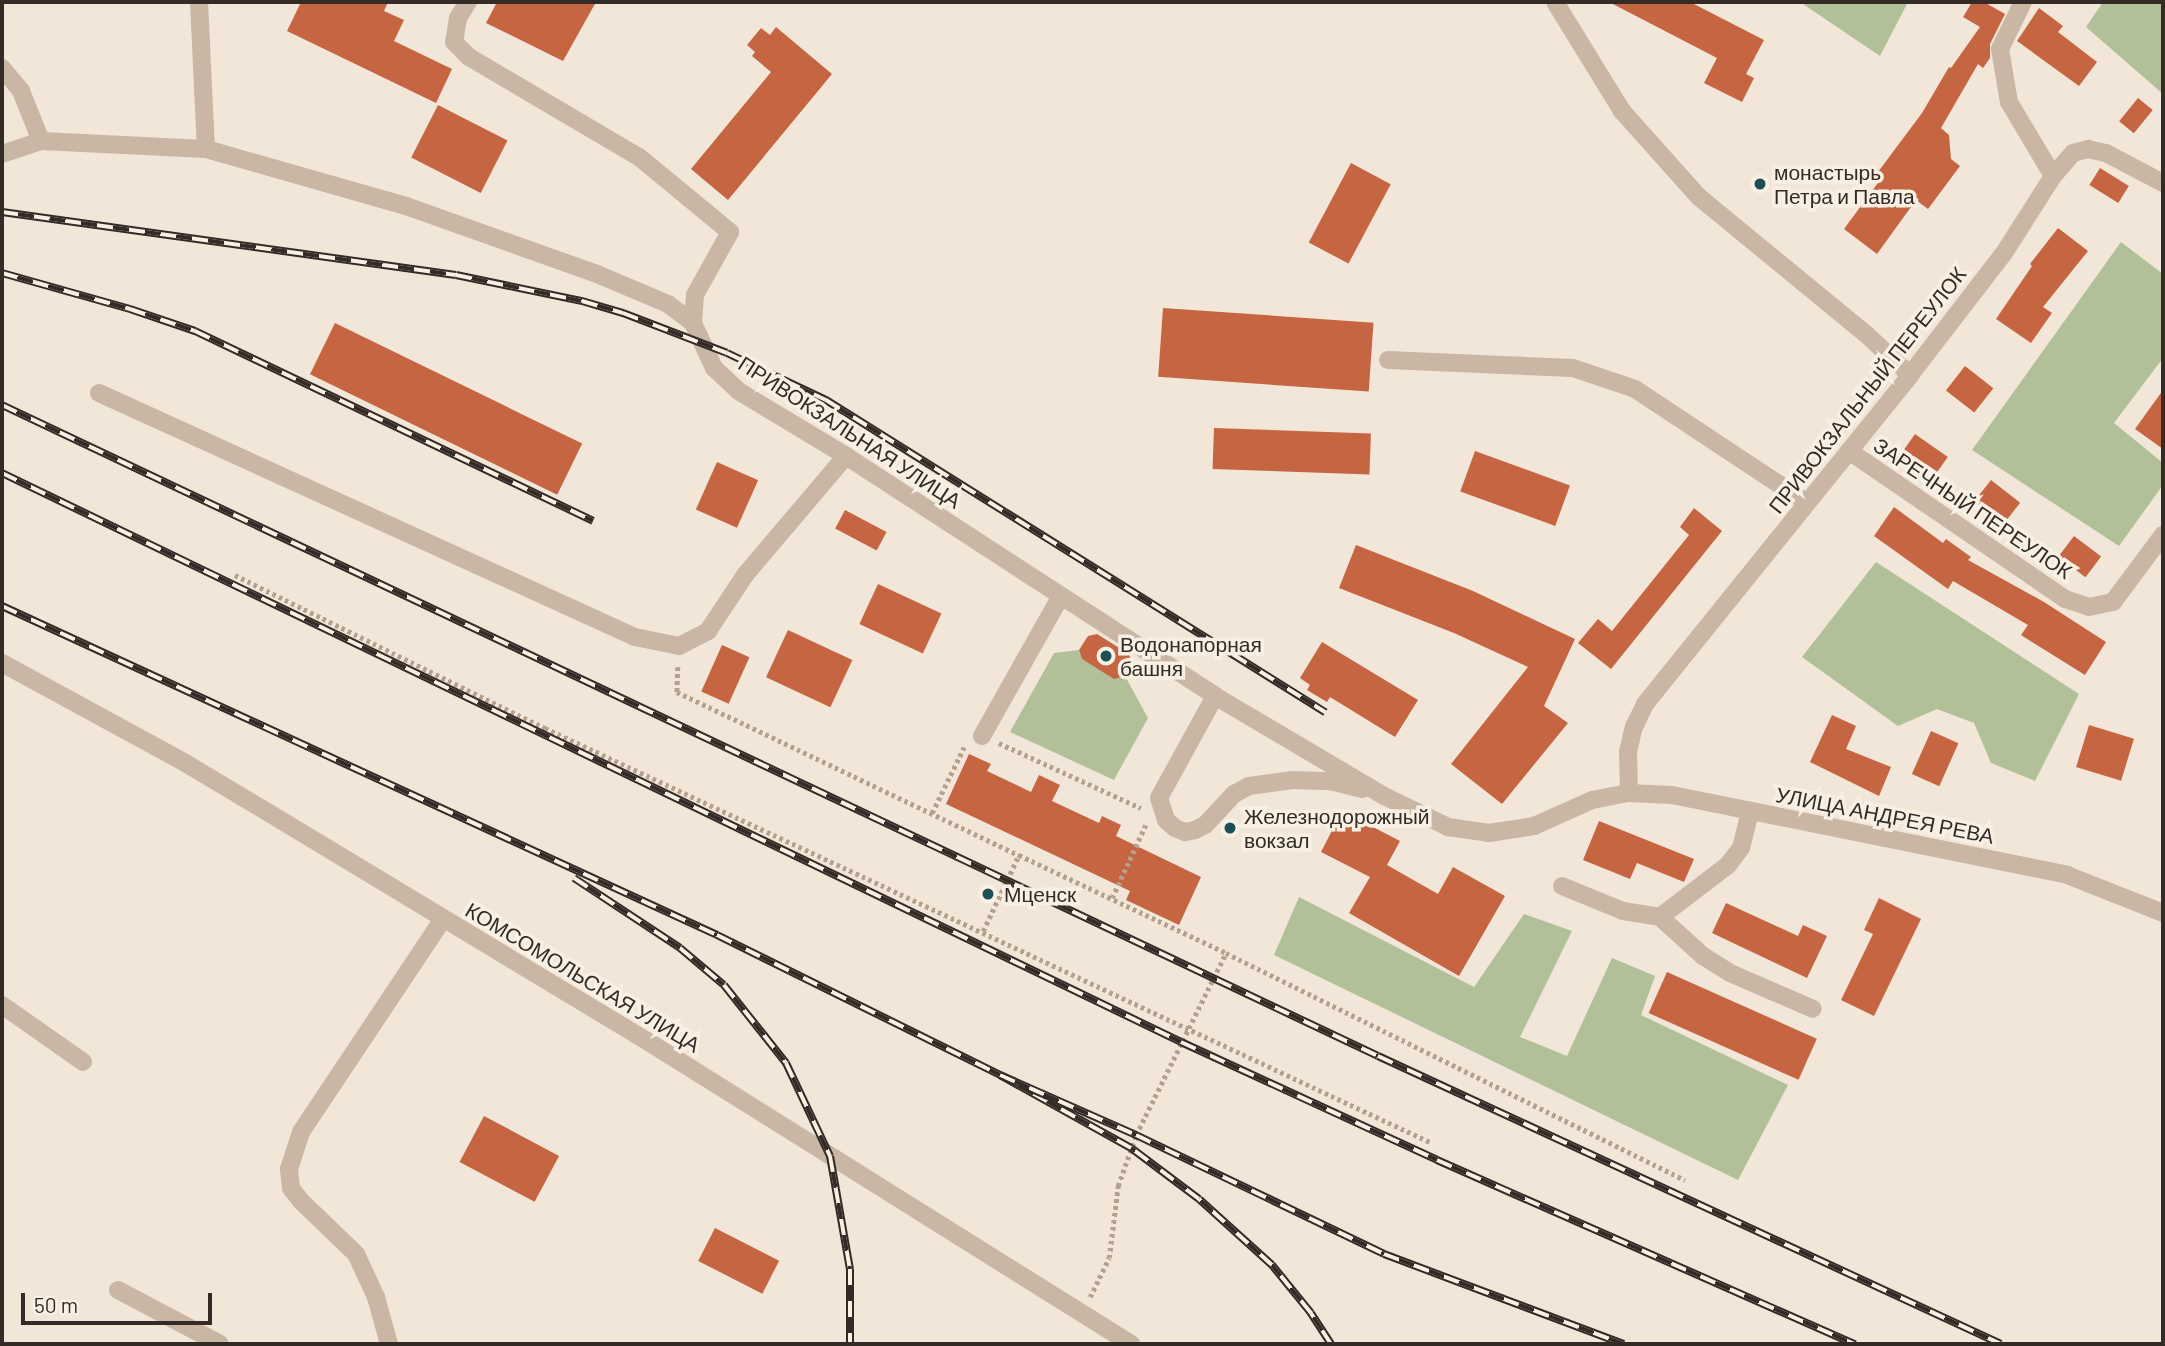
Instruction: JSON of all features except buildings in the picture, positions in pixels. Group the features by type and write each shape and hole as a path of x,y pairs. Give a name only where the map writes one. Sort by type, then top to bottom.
{"street":[{"path":"199,2 206,149"},
{"path":"468,2 458,18 454,43 469,57 639,157 730,232 695,295 693,323"},
{"path":"1555,2 1622,111 1699,197 1867,335 1910,375"},
{"path":"2023,2 2012,19 2000,49 2009,102 2053,176"},
{"path":"2,68 21,90 41,141"},
{"name":"ПРИВОКЗАЛЬНАЯ УЛИЦА","path":"2,154 41,141 206,149 406,206 597,274 668,304 693,323 714,368 740,392 846,456 1215,696 1384,796 1448,827"},
{"name":"ПРИВОКЗАЛЬНЫЙ ПЕРЕУЛОК","path":"1629,793 1628,752 1634,727 1645,704 1910,375 2004,253 2053,176 2073,153 2088,149 2106,153 2163,183"},
{"path":"1388,360 1573,368 1586,372 1635,389 1807,503"},
{"path":"99,393 635,637 679,646 708,631 745,575 846,456"},
{"name":"ЗАРЕЧНЫЙ ПЕРЕУЛОК","path":"1849,451 2066,599 2089,607 2113,602 2163,535"},
{"path":"982,736 1061,596"},
{"name":"КОМСОМОЛЬСКАЯ УЛИЦА","path":"2,663 187,764 655,1046 1131,1344"},
{"path":"1215,696 1159,798 1166,820 1175,828 1185,832 1205,825 1234,794 1249,786 1293,780 1330,781 1384,796"},
{"name":"УЛИЦА АНДРЕЯ РЕВА","path":"1448,827 1489,833 1534,826 1592,800 1629,793 1672,795 2067,875 2163,912"},
{"path":"1660,917 1728,865 1741,848 1750,811"},
{"path":"1562,886 1623,911 1660,917 1703,956 1730,973 1813,1009"},
{"path":"389,1344 376,1297 356,1254 300,1201 291,1188 289,1169 302,1132 443,919"},
{"path":"2,1004 83,1062"},
{"path":"118,1290 220,1344"}],"path":[{"path":"235,575 545,728 983,930 1430,1142"},
{"path":"679,646 677,692 1226,953 1685,1181"},
{"path":"932,813 965,745 982,736 1151,813 1112,898"},
{"path":"983,930 1019,855"},
{"path":"1082,1313 1109,1258 1118,1186 1136,1135 1226,953"}],"green space":[{"path":"1800,2 1908,2 1880,56"},
{"path":"2103,2 2163,2 2163,94 2086,27"},
{"path":"2121,242 2163,274 2163,358 2114,423 2163,463 2163,485 2119,546 1972,450"},
{"path":"1876,562 2079,694 2035,781 1991,763 1974,723 1937,709 1898,726 1802,657"},
{"path":"1079,650 1082,659 1114,678 1125,676 1148,718 1114,780 1010,732 1054,653"},
{"path":"1299,897 1474,987 1524,914 1572,931 1520,1037 1567,1056 1612,958 1655,976 1641,1015 1788,1085 1738,1180 1274,955"}],"railway":[{"path":"2,212 456,275 582,301 623,313 727,353 826,400 1325,712"},
{"path":"2,273 130,309 195,331 593,521"},
{"path":"2,405 1378,1056 2001,1344"},
{"path":"2,473 1181,1042 1437,1160 1855,1344"},
{"path":"2,606 717,935 1000,1075"},
{"path":"574,878 680,948 724,985 786,1063 830,1156 850,1269 850,1344"},
{"path":"1331,1344 1311,1313 1272,1265 1199,1199 1131,1148 1000,1075 1136,1135 1384,1254 1624,1344"}],"place":[{"name":"монастырь Петра и Павла","path":"1760,184"},
{"name":"Водонапорная башня","path":"1106,656"},
{"name":"Железнодорожный вокзал","path":"1230,828"},
{"name":"Мценск","path":"988,894"}]}
